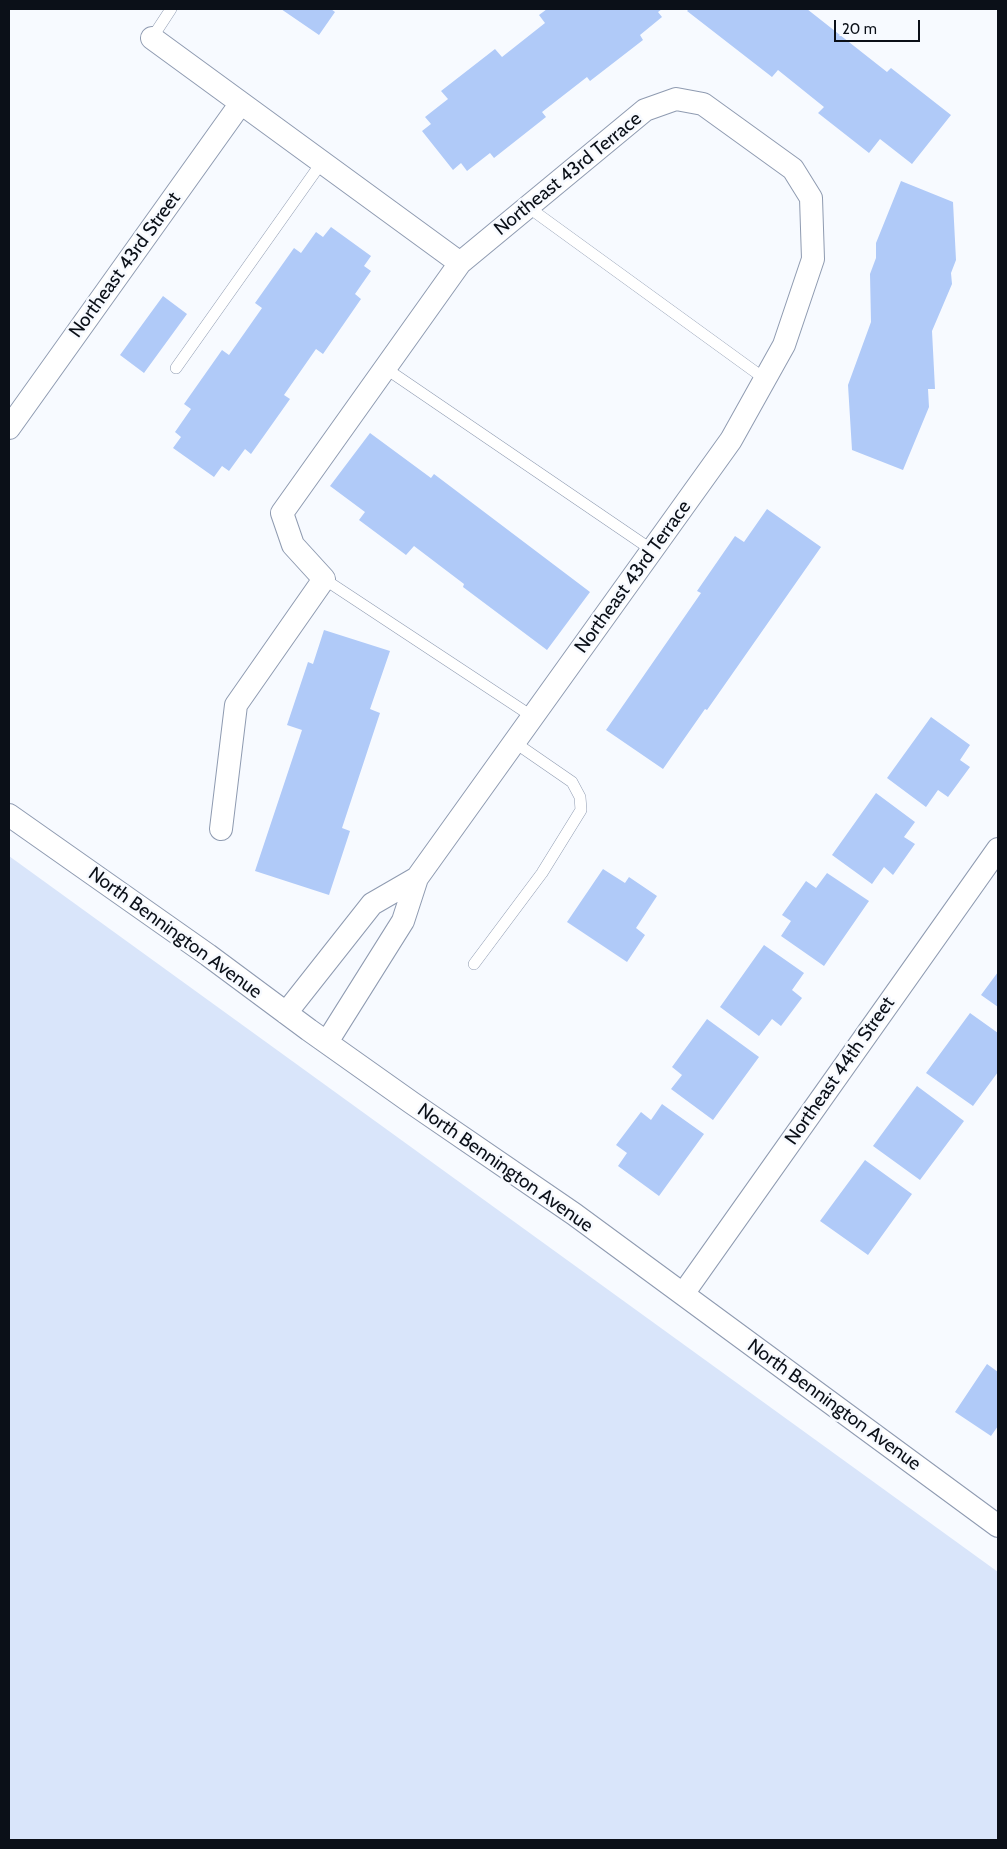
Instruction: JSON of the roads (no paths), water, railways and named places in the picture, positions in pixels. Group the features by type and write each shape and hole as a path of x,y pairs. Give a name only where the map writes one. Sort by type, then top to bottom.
{"street":[{"path":"152,38 460,263"},
{"name":"Northeast 43rd Terrace","path":"324,579 292,545 282,513 460,263 646,110 676,99 703,104 793,168 811,198 813,259 784,345 731,440 417,878 404,920 327,1042"},
{"name":"Northeast 43rd Street","path":"9,428 241,103"},
{"path":"221,829 236,705 324,579"},
{"name":"North Bennington Avenue","path":"9,814 208,955 412,1104 574,1214 998,1526"},
{"name":"Northeast 44th Street","path":"683,1294 998,850"},
{"name":"Northeast 43rd Terrace","path":"286,1013 372,904 417,878"}],"lane":[{"path":"152,38 171,9"},
{"path":"176,368 322,162"},
{"path":"528,206 765,379"},
{"path":"385,368 652,550"},
{"path":"324,579 533,716"},
{"path":"474,964 542,873 581,810 580,797 572,782 514,742"}]}
